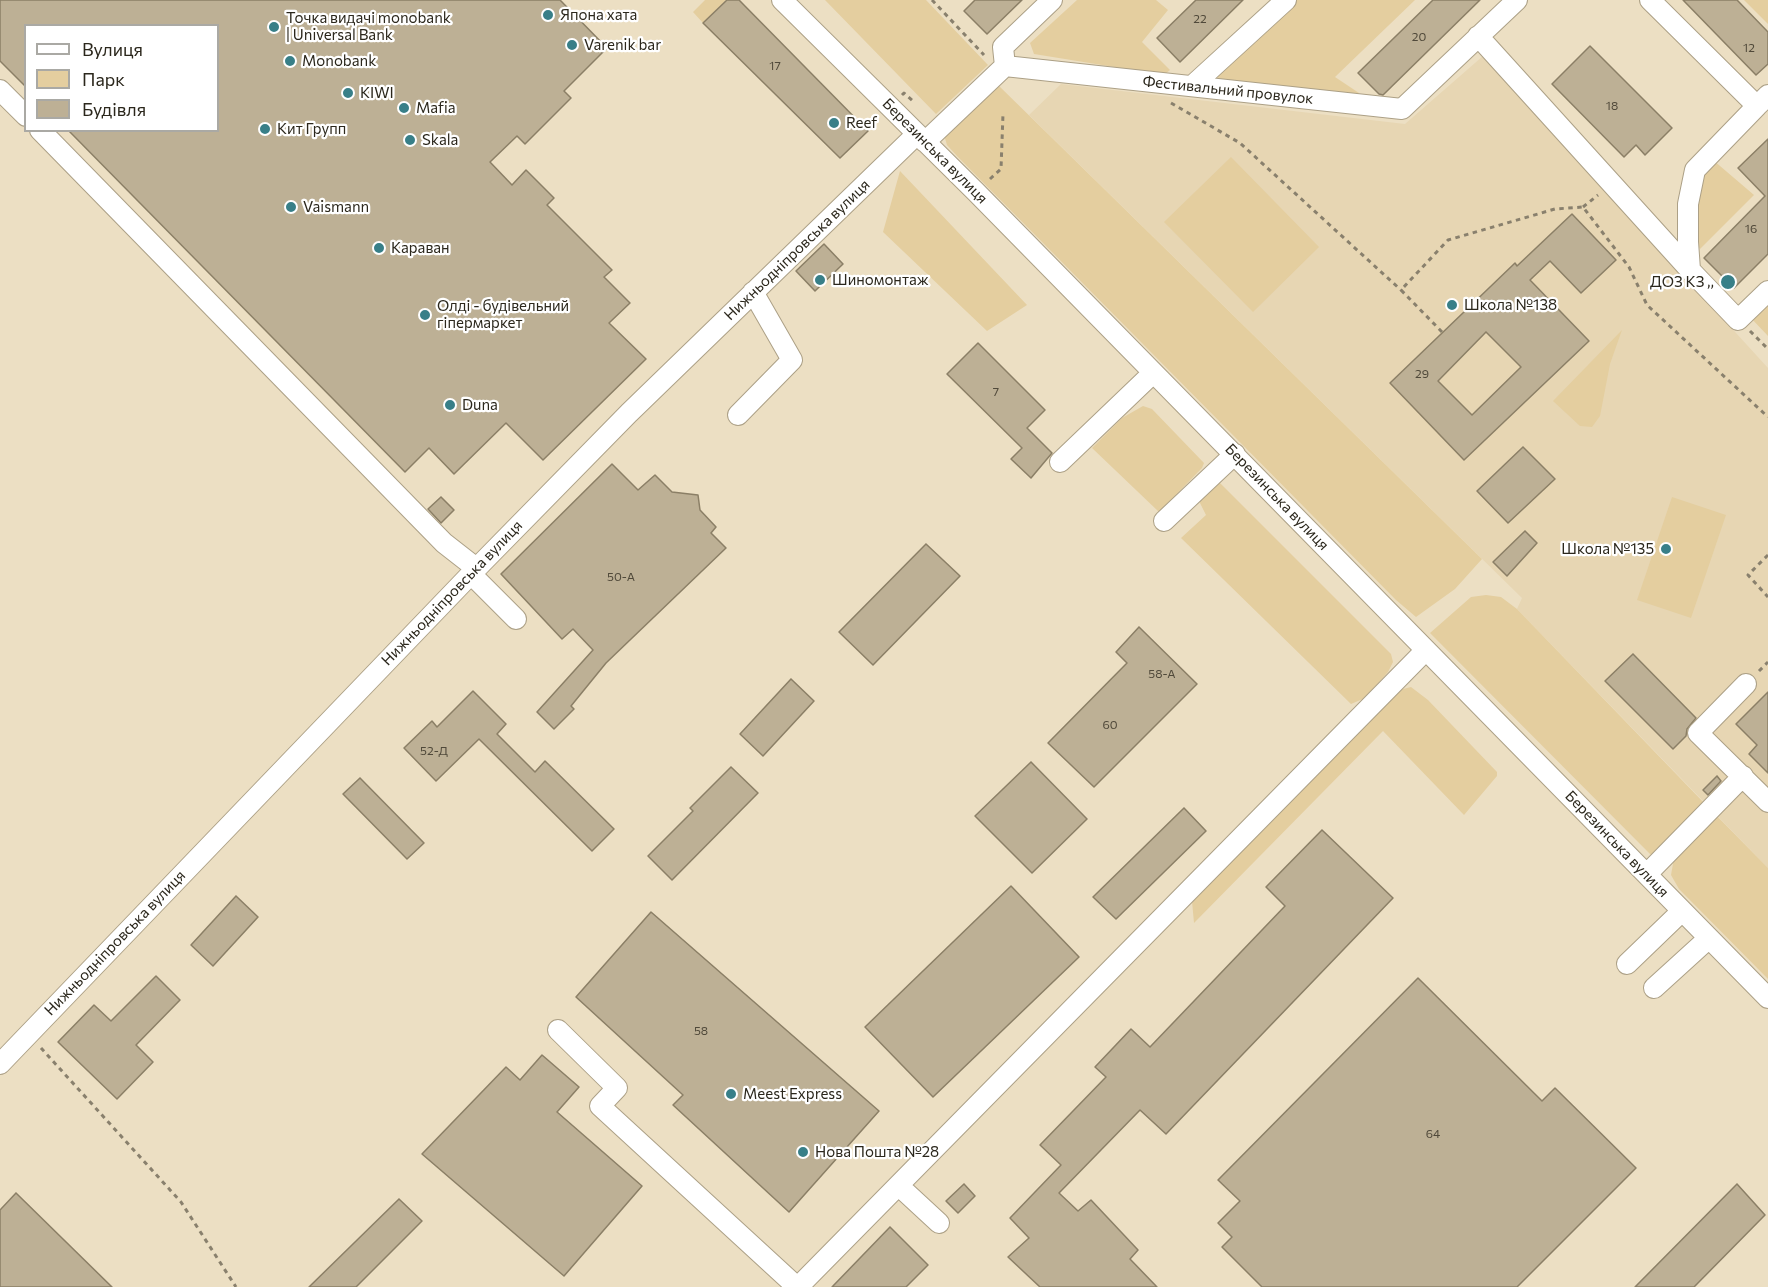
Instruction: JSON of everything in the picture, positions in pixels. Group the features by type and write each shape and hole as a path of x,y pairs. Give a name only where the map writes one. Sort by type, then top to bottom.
{"street":[{"name":"Березинська вулиця","path":"782,0 1235,454 1425,651 1768,998"},
{"path":"921,138 1002,69 1003,47 1052,0"},
{"path":"1192,86 1286,0"},
{"name":"Фестивальний провулок","path":"1002,69 1192,86 1402,109 1517,0"},
{"path":"1650,0 1763,100 1695,170 1688,204 1690,270"},
{"path":"1478,36 1738,320 1768,291"},
{"path":"0,90 24,114"},
{"path":"42,132 474,571 516,619"},
{"name":"Нижньодніпровська вулиця","path":"0,1064 474,571 753,292 921,138"},
{"path":"738,415 792,360 753,292"},
{"path":"1060,462 1153,373"},
{"path":"1164,521 1235,454"},
{"path":"558,1030 617,1088 600,1106 797,1287 1425,651"},
{"path":"1746,684 1698,733 1768,802"},
{"path":"1647,874 1743,776"},
{"path":"1627,964 1682,911"},
{"path":"1654,988 1709,938"},
{"path":"899,1186 939,1223"}],"path":[{"path":"934,1 1002,69"},
{"path":"1161,83 1158,96 1240,143 1403,292 1442,333"},
{"path":"976,192 1001,169 1003,114"},
{"path":"1403,292 1401,290 1448,240 1555,209 1583,207 1629,267 1647,305 1768,417"},
{"path":"1738,320 1768,349"},
{"path":"1768,555 1748,575 1768,597"},
{"path":"28,1033 181,1202 236,1287"}],"shaded area":[{"name":"Школа №138","path":"1483,56 1768,368 1768,868 1517,609 1522,598 1029,115 1061,84 1405,124"}],"green space":[{"path":"705,0 726,0 703,23 693,12"},
{"path":"825,0 926,0 988,65 936,114"},
{"path":"1077,0 1156,0 1168,10 1142,42 1170,70 1164,75 1034,54 1030,43"},
{"path":"1296,0 1415,0 1335,77 1359,93 1356,98 1213,81"},
{"path":"1744,0 1768,0 1768,24"},
{"path":"997,84 1482,559 1455,589 1416,617 1396,600 947,145 944,135"},
{"path":"1231,157 1319,247 1253,312 1164,222"},
{"path":"1713,160 1754,195 1700,249 1693,236 1700,175"},
{"path":"900,171 1027,305 987,331 883,232"},
{"path":"1768,300 1768,336 1750,317"},
{"path":"1622,330 1610,364 1600,416 1592,427 1580,426 1553,401"},
{"path":"1143,406 1152,409 1204,463 1202,468 1159,512 1092,448 1122,418"},
{"path":"1218,481 1391,654 1393,662 1388,672 1365,698 1351,704 1181,538 1206,515 1200,503 1200,494"},
{"path":"1672,497 1726,515 1691,618 1637,600"},
{"path":"1486,595 1501,597 1517,609 1707,806 1653,857 1430,633 1471,597"},
{"path":"1411,687 1428,700 1497,772 1497,776 1464,815 1383,731 1194,923 1192,901 1395,695"},
{"path":"1715,814 1768,868 1768,979 1679,889 1671,875 1674,858"}],"building":[{"name":"Караван","path":"0,0 560,0 607,48 564,91 571,98 525,144 517,136 490,162 512,185 526,170 554,198 547,205 612,270 604,277 630,303 609,323 646,359 543,460 506,423 454,474 429,448 405,472 70,132 219,132 219,24 24,24 24,85 0,61"},
{"path":"727,0 739,0 868,131 840,158 703,23"},
{"path":"975,0 1022,0 987,34 964,11"},
{"path":"1196,0 1243,0 1180,62 1157,38"},
{"path":"1433,0 1480,0 1383,95 1379,94 1358,73"},
{"path":"1683,0 1737,0 1768,32 1768,64 1756,75"},
{"path":"1590,46 1672,128 1645,155 1636,145 1624,157 1552,84"},
{"path":"1768,139 1768,254 1734,288 1704,258 1765,196 1738,168"},
{"path":"1572,214 1616,260 1581,293 1550,261 1530,280 1589,341 1464,460 1390,383 1515,263 1517,266","holes":["1486,332 1521,367 1472,415 1438,381"]},
{"path":"824,244 843,264 815,291 796,271"},
{"path":"978,343 1045,410 1027,428 1052,453 1031,478 1011,459 1022,448 947,374"},
{"path":"1523,447 1555,479 1508,523 1477,491"},
{"path":"612,464 638,490 655,475 672,492 698,495 700,510 716,527 711,533 726,548 606,663 571,706 574,709 554,729 537,712 593,650 573,629 562,639 501,574"},
{"path":"441,497 454,510 441,523 428,509"},
{"path":"1525,531 1537,543 1507,576 1493,562"},
{"path":"926,544 960,576 873,665 839,632"},
{"path":"1139,627 1197,684 1094,787 1048,743 1127,663 1116,652"},
{"path":"1633,654 1696,718 1687,729 1686,736 1673,749 1605,681"},
{"path":"791,679 814,701 763,756 740,734"},
{"path":"473,691 506,724 497,734 535,772 545,761 614,829 592,851 479,739 436,781 404,748 432,721 437,727"},
{"path":"1768,692 1768,773 1749,754 1757,745 1736,724"},
{"path":"1031,762 1087,819 1032,873 975,816"},
{"path":"731,767 758,793 672,880 648,856 693,811 690,808"},
{"path":"1717,776 1721,781 1708,795 1703,790"},
{"path":"360,778 424,843 407,859 343,794"},
{"path":"1184,808 1206,831 1116,919 1093,897"},
{"path":"1322,830 1393,898 1166,1134 1140,1110 1059,1193 1078,1211 1091,1200 1138,1250 1130,1259 1157,1287 1040,1287 1008,1257 1029,1238 1010,1218 1061,1165 1040,1145 1106,1077 1095,1067 1131,1029 1150,1047 1285,906 1266,887"},
{"path":"1011,886 1079,957 933,1097 865,1027"},
{"path":"236,896 258,917 213,966 191,945"},
{"path":"651,912 879,1111 789,1212 673,1105 683,1095 576,997"},
{"path":"156,976 180,1000 136,1045 153,1062 117,1099 58,1042 94,1005 111,1021"},
{"path":"1418,978 1542,1101 1555,1088 1636,1168 1517,1287 1262,1287 1222,1247 1232,1237 1218,1223 1240,1201 1218,1180"},
{"path":"542,1055 579,1087 557,1112 642,1186 564,1276 422,1154 506,1067 520,1080"},
{"path":"964,1184 975,1196 958,1213 946,1201"},
{"path":"1737,1184 1765,1215 1694,1287 1635,1287"},
{"path":"16,1193 112,1287 0,1287 0,1210"},
{"path":"399,1199 422,1221 356,1287 309,1287"},
{"path":"890,1227 928,1265 906,1287 832,1287"}],"place":[{"name":"Япона хата","path":"548,15"},
{"name":"Точка видачі monobank | Universal Bank","path":"274,27"},
{"name":"Varenik bar","path":"572,45"},
{"name":"Monobank","path":"290,61"},
{"name":"KIWI","path":"348,93"},
{"name":"Mafia","path":"404,108"},
{"name":"Reef","path":"834,123"},
{"name":"Кит Групп","path":"265,129"},
{"name":"Skala","path":"410,140"},
{"name":"Vaismann","path":"291,207"},
{"name":"Караван","path":"379,248"},
{"name":"Шиномонтаж","path":"820,280"},
{"name":"ДОЗ КЗ ,,","path":"1728,282"},
{"name":"Школа №138","path":"1452,305"},
{"name":"Олді - будівельний гіпермаркет","path":"425,315"},
{"name":"Duna","path":"450,405"},
{"name":"Школа №135","path":"1666,549"},
{"name":"Meest Express","path":"731,1094"},
{"name":"Нова Пошта №28","path":"803,1152"}]}
